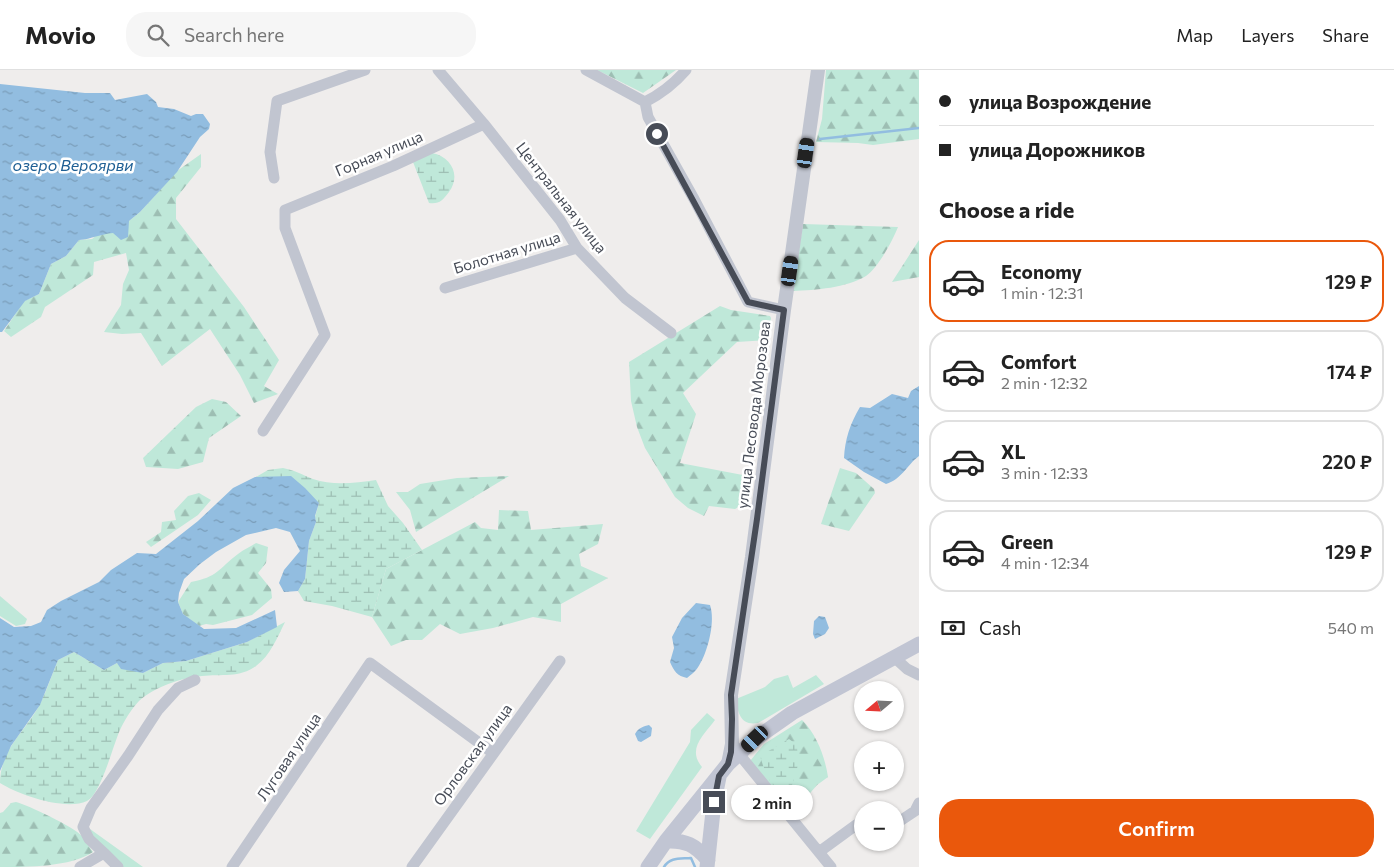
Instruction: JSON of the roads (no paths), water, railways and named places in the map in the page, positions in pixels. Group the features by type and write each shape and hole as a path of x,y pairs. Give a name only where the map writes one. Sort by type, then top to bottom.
{"main road":[{"path":"648,867 666,841 729,765 755,739 792,713 919,644"},
{"path":"707,863 714,802 729,765"},
{"path":"666,841 678,840 689,844 698,849 707,863"}],"street":[{"path":"274,178 270,152 277,101 365,70"},
{"name":"Центральная улица","path":"438,70 484,124 560,220 577,248 625,298 671,332"},
{"path":"586,70 645,102"},
{"path":"645,102 659,95 676,82 686,70"},
{"name":"улица Лесовода Морозова","path":"729,765 732,719 731,695 756,529 784,310 818,70"},
{"path":"645,102 648,117 748,302 784,310"},
{"name":"Горная улица","path":"263,431 325,334 285,228 285,210 393,166 484,124"},
{"name":"Болотная улица","path":"445,288 577,248"},
{"path":"895,658 907,669 919,675"},
{"name":"Орловская улица","path":"412,867 560,661"},
{"name":"Луговая улица","path":"232,867 370,663 493,753"},
{"path":"118,867 89,839 83,827 91,808 158,710 178,688 195,680"},
{"path":"732,719 735,732 742,738 755,739"},
{"path":"729,765 819,852 831,867"},
{"path":"904,818 915,811 919,803"},
{"path":"819,852 854,826"},
{"path":"80,867 104,854"}],"water":[{"name":"озеро Вероярви","path":"0,84 85,93 110,93 115,100 147,94 156,102 158,107 174,109 191,116 203,114 210,124 209,129 200,137 177,172 140,212 129,221 128,237 121,240 113,233 79,240 66,256 51,264 39,294 25,301 2,332 0,332"},
{"path":"919,386 919,456 900,476 886,484 844,458 853,419 860,407 870,408 892,394 908,398 911,391"},
{"path":"291,476 319,503 315,516 316,522 309,541 305,579 298,591 284,592 279,583 284,570 300,551 290,532 276,528 246,535 216,552 200,564 184,579 178,602 183,614 204,629 236,628 275,610 277,627 247,642 186,661 163,663 143,673 121,669 117,663 104,670 74,652 58,660 40,705 11,746 0,771 0,618 14,627 31,626 41,622 47,610 99,582 111,570 137,553 156,554 198,521 233,488 255,477"},
{"path":"696,603 710,605 712,612 711,629 704,656 695,671 687,678 676,673 670,662 674,648 672,637 682,618"},
{"path":"819,616 825,617 829,628 825,634 815,639 813,634 814,621"},
{"path":"649,725 652,728 651,736 641,742 638,741 636,732"}],"waterway":[{"path":"820,139 919,128"},
{"path":"664,867 672,860 691,858 695,867"}]}
